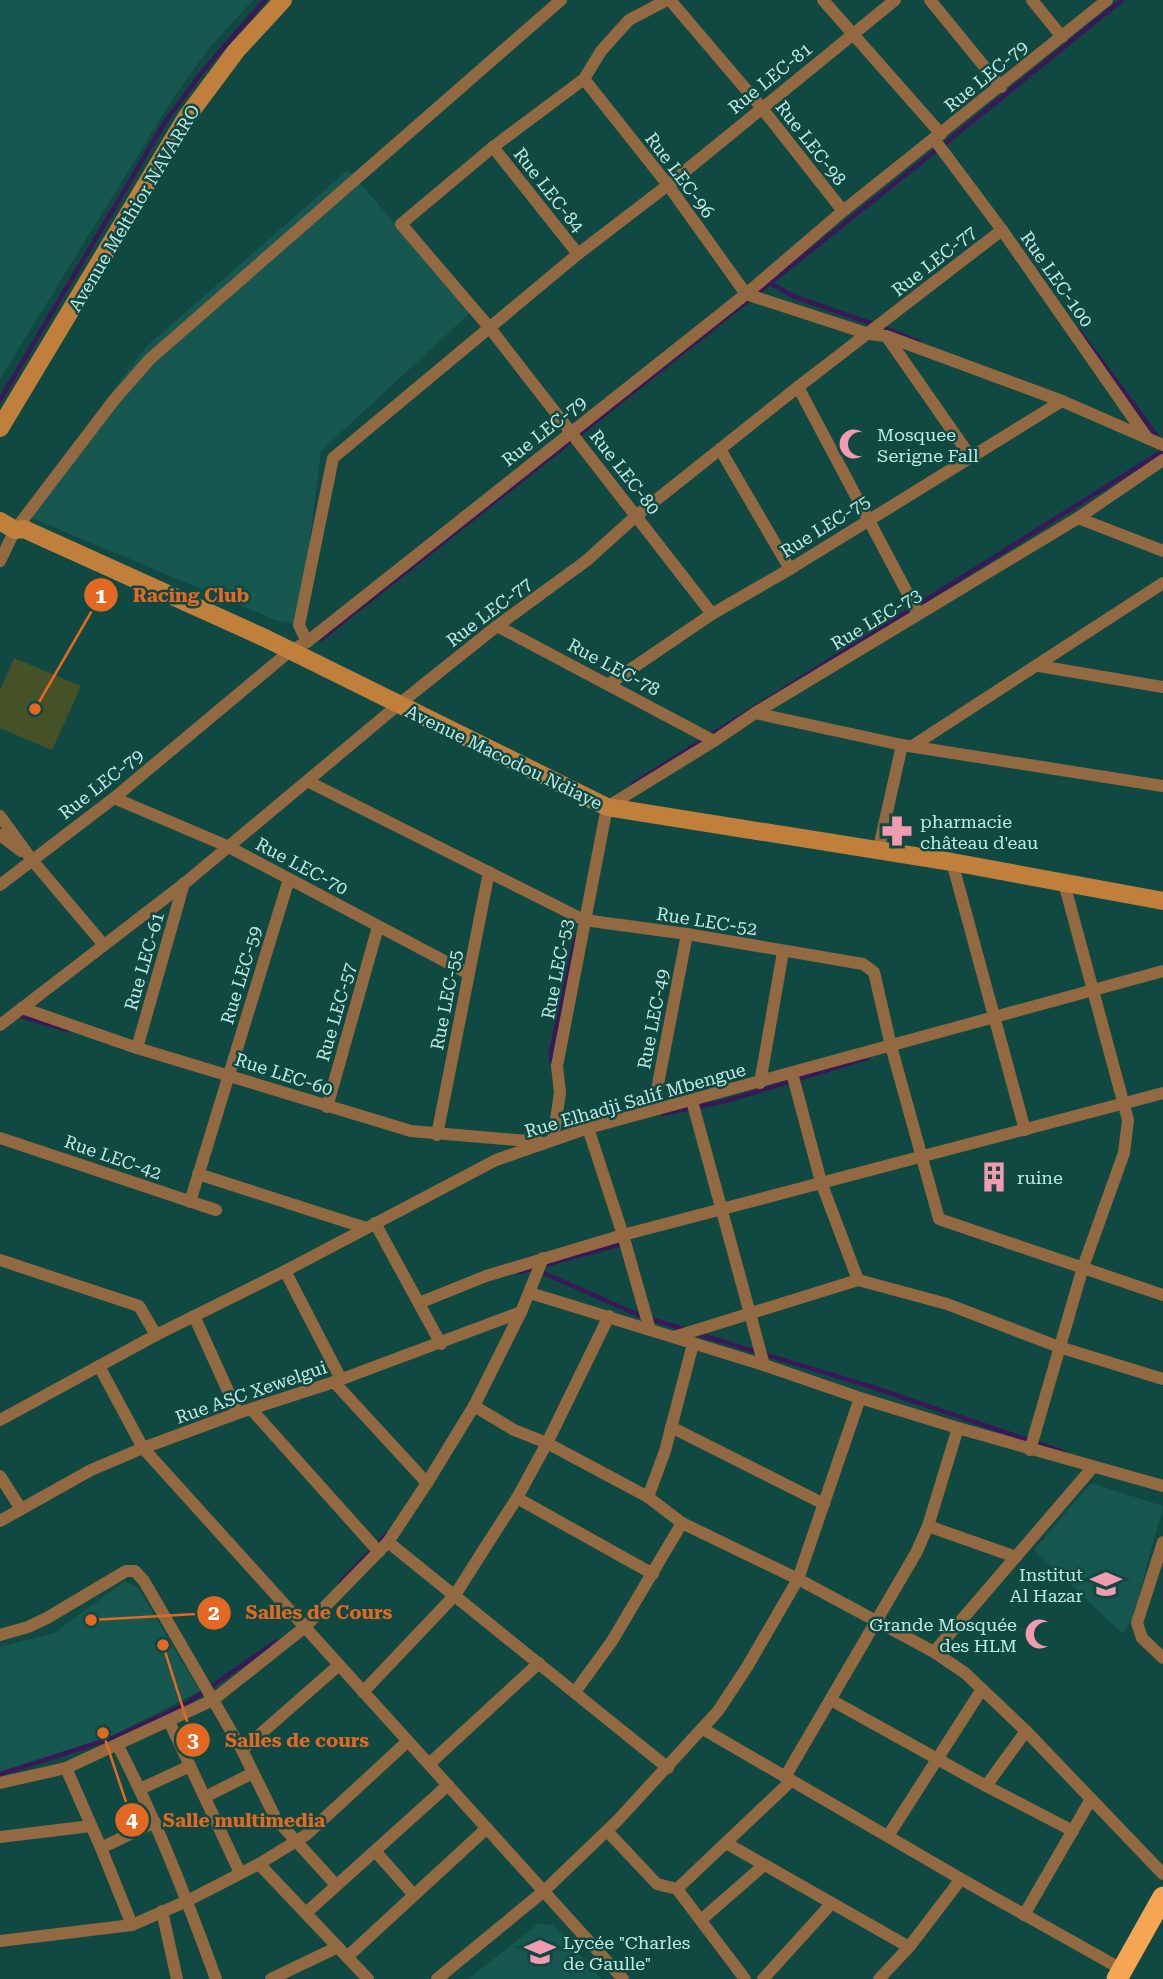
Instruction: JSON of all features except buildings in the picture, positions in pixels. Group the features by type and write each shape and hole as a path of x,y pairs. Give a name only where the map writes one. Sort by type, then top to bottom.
{"highway":[{"path":"1120,1975 1163,1897"}],"street":[{"name":"Avenue Melthior NAVARRO","path":"0,428 186,118 236,51 283,0"},
{"path":"0,561 5,524 132,378 167,342 561,0"},
{"path":"493,148 584,79 601,51 629,20 668,0"},
{"name":"Rue LEC-98","path":"668,0 761,107 842,211"},
{"name":"Rue LEC-100","path":"823,0 937,137 1148,440"},
{"name":"Rue LEC-81","path":"307,642 299,625 333,458 578,254 668,185 895,0"},
{"path":"930,0 1001,87"},
{"path":"1032,0 1062,37"},
{"name":"Rue LEC-79","path":"0,885 114,798 290,651 307,642 746,294 842,211 1107,0"},
{"name":"Rue LEC-96","path":"584,79 668,185 746,294"},
{"name":"Rue LEC-80","path":"493,148 401,224 489,327 712,614"},
{"name":"Rue LEC-84","path":"493,148 578,254"},
{"name":"Rue LEC-77","path":"0,1025 185,883 398,705 497,626 586,561 636,516 798,387 1002,230"},
{"path":"746,294 869,334 886,336 1062,401 1163,445"},
{"path":"886,336 970,456"},
{"path":"798,387 918,613"},
{"name":"Rue LEC-75","path":"609,684 712,614 790,569 1062,401"},
{"path":"720,449 790,569"},
{"name":"Rue LEC-73","path":"607,807 755,713 1078,518 1163,460"},
{"path":"1078,518 1163,551"},
{"name":"Avenue Macodou Ndiaye","path":"5,524 24,529 97,561 290,651 607,807 952,862 1163,901"},
{"path":"878,852 908,745 1039,666 1163,583"},
{"name":"Rue LEC-78","path":"497,626 714,741"},
{"path":"1039,666 1163,687"},
{"path":"755,713 908,745 1163,786"},
{"name":"Rue LEC-52","path":"309,782 584,920 687,934 870,967 874,972 891,1046 939,1219 1083,1268"},
{"name":"Rue LEC-70","path":"114,798 227,846 469,974"},
{"name":"Rue LEC-53","path":"548,1140 560,1093 557,1066 607,807"},
{"path":"0,817 32,860 103,944"},
{"path":"0,835 32,860"},
{"path":"952,862 1025,1130"},
{"name":"Rue LEC-55","path":"437,1135 489,872"},
{"name":"Rue LEC-59","path":"190,1202 289,879"},
{"name":"Rue LEC-61","path":"137,1048 185,883"},
{"path":"1030,1450 1083,1268 1124,1153 1128,1120 1064,883"},
{"name":"Rue LEC-57","path":"327,1107 378,927"},
{"name":"Rue LEC-49","path":"653,1110 687,934"},
{"path":"760,1083 783,952"},
{"name":"Rue Elhadji Salif Mbengue","path":"0,1420 156,1335 285,1271 496,1160 588,1128 1163,971"},
{"name":"Rue LEC-60","path":"22,1008 137,1048 411,1131 437,1135 548,1140"},
{"path":"792,1073 821,1182 858,1280"},
{"path":"419,1303 486,1276 623,1235 1163,1093"},
{"path":"692,1101 764,1365"},
{"path":"588,1128 650,1330"},
{"name":"Rue LEC-42","path":"0,1138 216,1210"},
{"path":"198,1174 371,1226 441,1344"},
{"path":"0,1783 66,1768 213,1700 305,1627 383,1547 427,1483 474,1406 530,1293 543,1258"},
{"path":"0,1260 139,1306 156,1335"},
{"path":"1083,1268 1163,1295"},
{"path":"285,1271 338,1381 427,1483"},
{"path":"673,1338 817,1294 841,1283 858,1280 947,1304 1059,1347 1163,1379"},
{"path":"530,1293 1030,1450 1163,1486"},
{"name":"Rue ASC Xewelgui","path":"0,1521 91,1470 143,1448 441,1344 521,1312"},
{"path":"194,1316 244,1411 383,1547 454,1595 668,1768"},
{"path":"363,1692 454,1595 517,1498 609,1316"},
{"path":"648,1497 671,1427 693,1344"},
{"path":"99,1366 143,1448 623,1979"},
{"path":"437,1979 544,1891 607,1831 703,1729 732,1691 798,1579 860,1398"},
{"path":"474,1406 514,1430 547,1443 648,1497 682,1523 798,1579 934,1652 965,1673 1026,1731 1163,1874"},
{"path":"671,1427 824,1504"},
{"path":"677,1889 788,1779 916,1553 928,1525 958,1428"},
{"path":"934,1652 1093,1467"},
{"path":"0,1476 21,1509"},
{"path":"517,1498 653,1574"},
{"path":"575,1692 612,1641 682,1523"},
{"path":"928,1525 1016,1557"},
{"path":"1163,1542 1137,1623 1142,1639 1163,1658"},
{"path":"0,1635 27,1627 126,1571 135,1571 144,1581 242,1751 276,1819 337,1885"},
{"path":"429,1764 539,1663"},
{"path":"242,1751 339,1665"},
{"path":"888,1836 982,1689"},
{"path":"831,1700 1073,1831"},
{"path":"169,1721 240,1873"},
{"path":"703,1729 1024,1915 1120,1975"},
{"path":"986,1786 1026,1731"},
{"path":"0,1941 132,1925 187,1901 295,1842 408,1741"},
{"path":"118,1746 155,1822 216,1979"},
{"path":"140,1789 190,1766"},
{"path":"66,1768 132,1925"},
{"path":"205,1797 253,1773"},
{"path":"306,1913 448,1785"},
{"path":"1024,1915 1091,1798"},
{"path":"101,1848 155,1822"},
{"path":"0,1837 91,1826"},
{"path":"271,1979 343,1952 414,1895 487,1828"},
{"path":"607,1831 657,1884 677,1889 745,1979"},
{"path":"726,1843 909,1947"},
{"path":"375,1851 414,1895"},
{"path":"259,1864 368,1979"},
{"path":"701,1920 764,1865"},
{"path":"880,1979 909,1947 961,1879"},
{"path":"763,1979 831,1904"},
{"path":"162,1911 177,1979"}],"shaded area":[{"path":"0,0 253,0 209,48 172,100 0,379"},
{"path":"348,170 472,311 321,451 299,625 276,620 29,517 112,392 146,347"},
{"path":"14,658 81,686 52,750 0,728 0,690"},
{"name":"Institut Al Hazar","path":"1091,1483 1163,1506 1133,1618 1122,1633 1034,1550"},
{"path":"125,1581 138,1588 200,1691 94,1745 0,1772 0,1647 54,1633"},
{"name":"Lycée \"Charles de Gaulle\"","path":"538,1924 553,1925 602,1979 468,1979"}],"waterway":[{"path":"0,400 165,122 203,71 265,0"},
{"path":"944,147 943,145 1122,0"},
{"path":"876,325 795,297 770,283 939,148"},
{"path":"757,294 770,283"},
{"path":"321,639 750,299"},
{"path":"882,327 919,342"},
{"path":"1079,331 1159,439"},
{"path":"633,784 1163,451"},
{"path":"552,1062 551,1051 576,937"},
{"path":"18,1015 68,1030"},
{"path":"663,1114 726,1101 867,1058"},
{"path":"519,1272 625,1243"},
{"path":"539,1271 641,1316 687,1330"},
{"path":"698,1334 872,1387 1063,1452"},
{"path":"340,1583 387,1534"},
{"path":"0,1774 113,1738 186,1704 277,1641"}],"place":[{"name":"Mosquee Serigne Fall","path":"854,444"},
{"name":"Racing Club","path":"35,709"},
{"name":"pharmacie château d'eau","path":"897,831"},
{"name":"ruine","path":"994,1177"},
{"name":"Institut Al Hazar","path":"1106,1584"},
{"name":"Salles de Cours","path":"91,1620"},
{"name":"Grande Mosquée des HLM","path":"1040,1634"},
{"name":"Salles de cours","path":"163,1645"},
{"name":"Salle multimedia","path":"103,1733"},
{"name":"Lycée \"Charles de Gaulle\"","path":"540,1952"}]}
